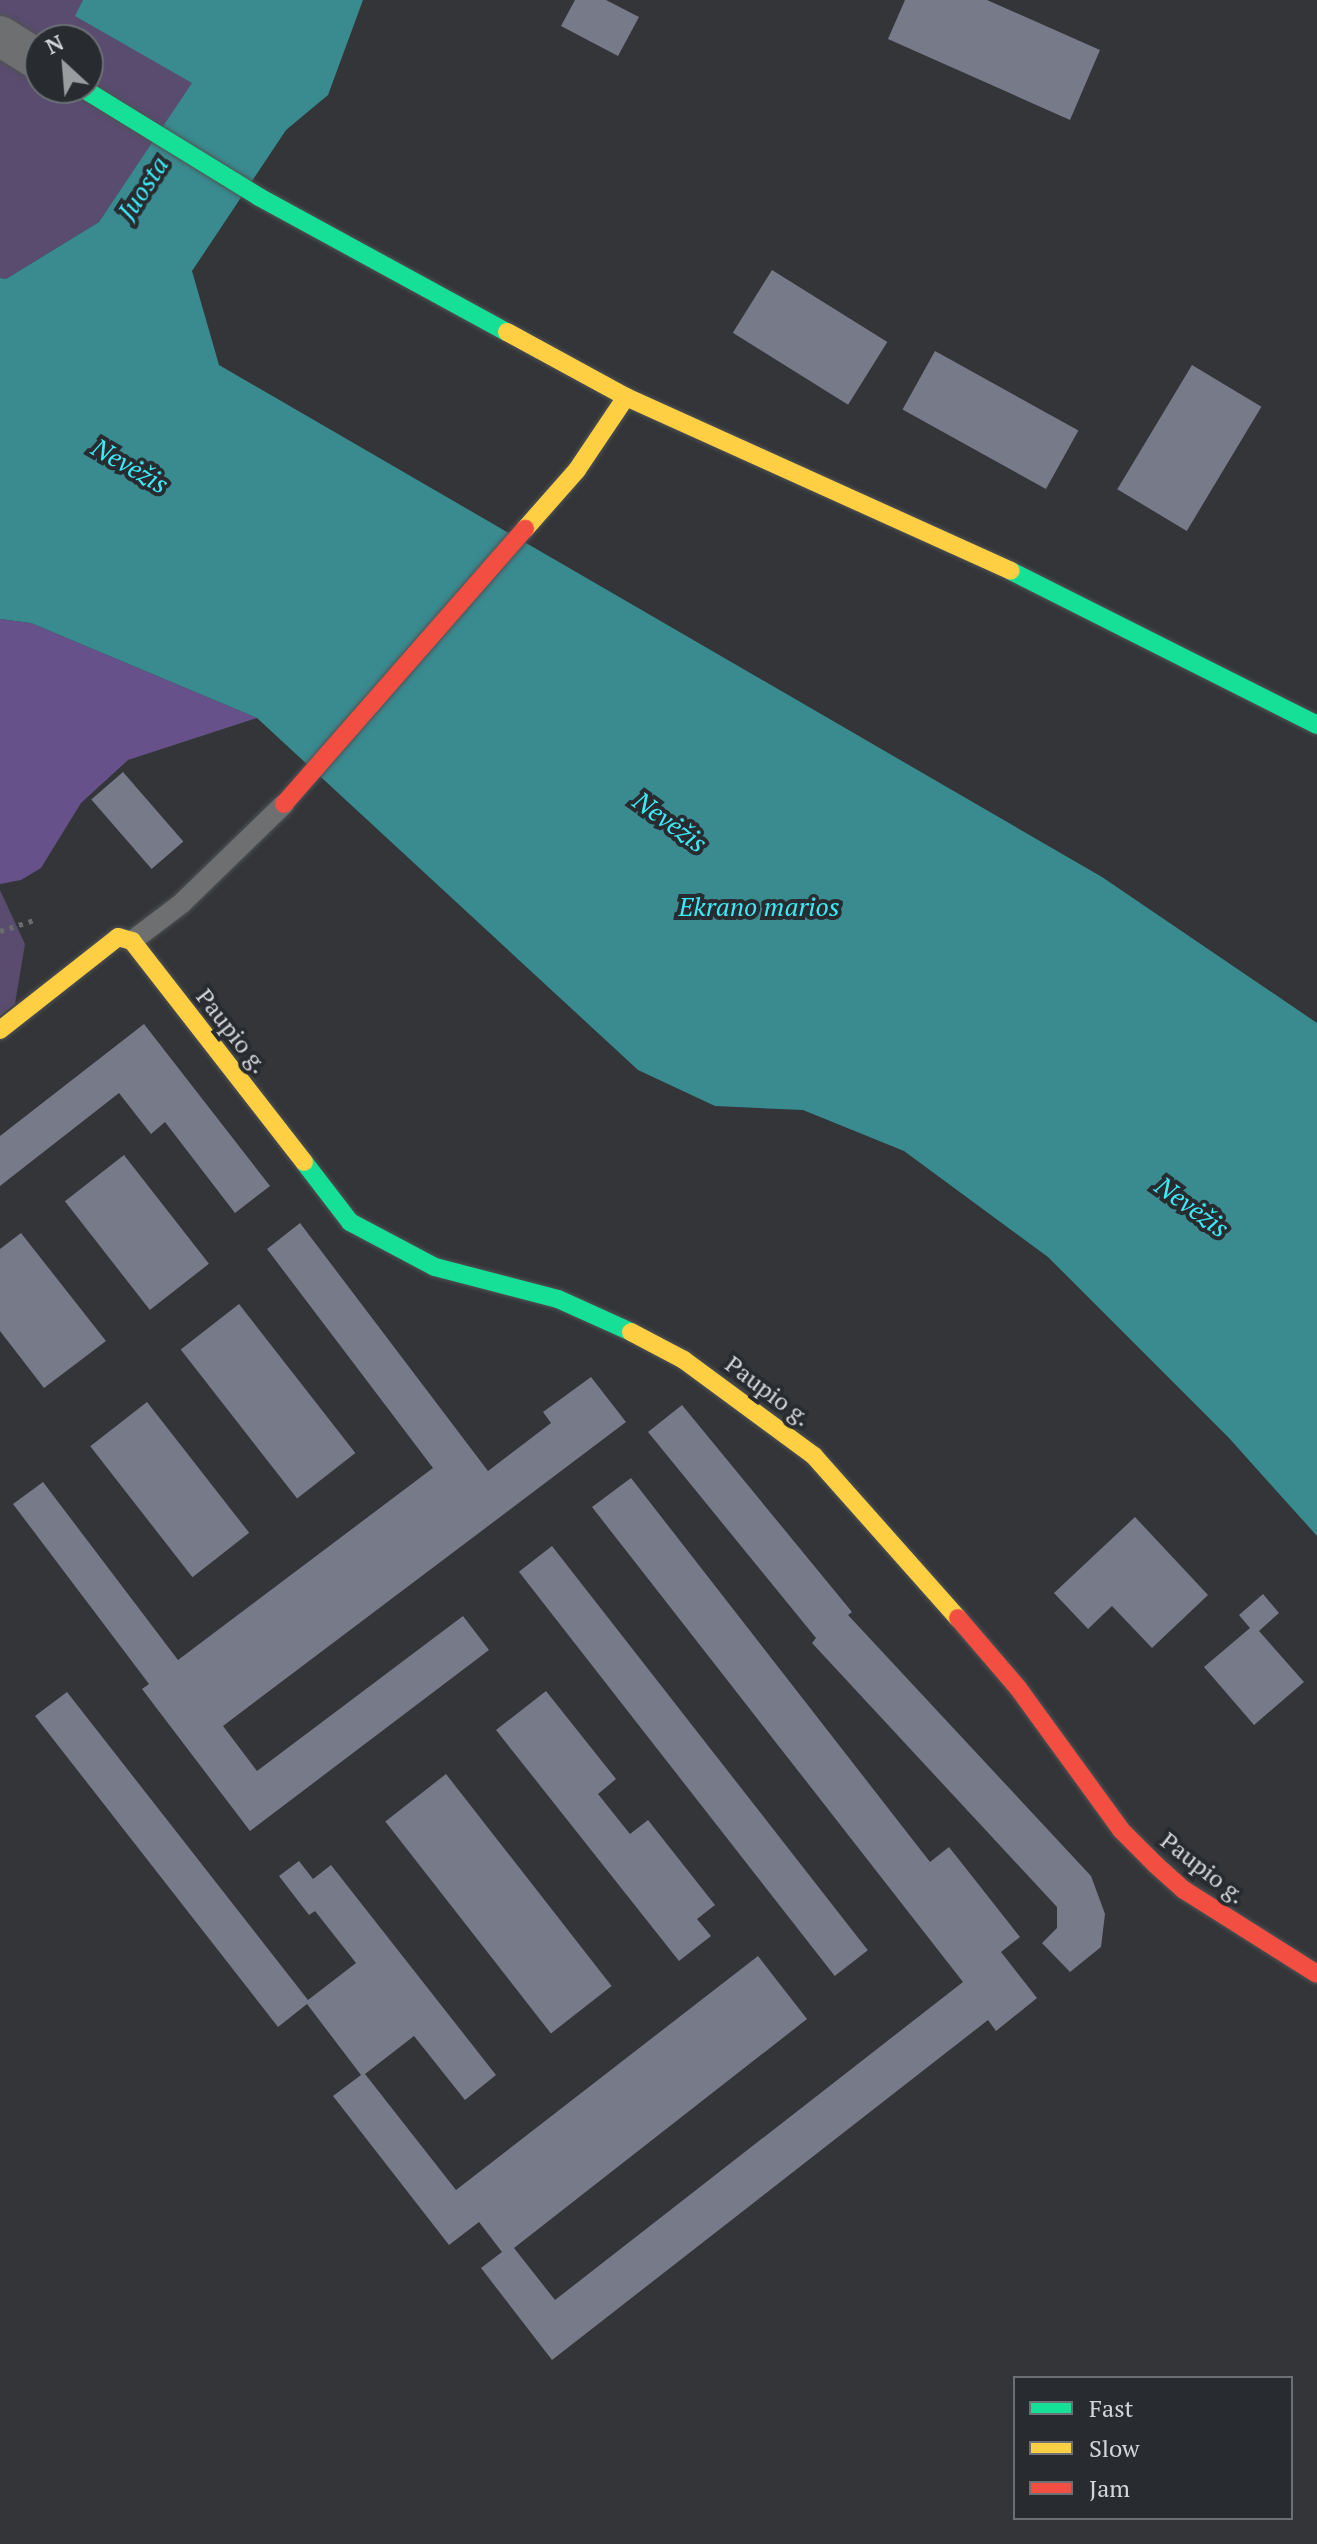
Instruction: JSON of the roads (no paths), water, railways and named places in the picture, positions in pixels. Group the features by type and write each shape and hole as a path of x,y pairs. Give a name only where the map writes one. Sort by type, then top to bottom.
{"street":[{"path":"0,36 24,51"},
{"path":"104,102 259,197 626,397 1030,579 1317,725"},
{"path":"284,804 577,470 626,397"},
{"path":"0,1030 118,937 132,941"},
{"name":"Paupio g.","path":"132,941 350,1222 435,1267 558,1299 622,1327 684,1360 762,1414 814,1456 941,1598 1018,1688 1121,1830 1184,1890 1317,1974"}],"lane":[{"path":"132,941 182,903 284,804"}],"water":[{"name":"Ekrano marios","path":"83,0 363,0 328,95 286,130 192,271 219,365 1102,877 1317,1023 1317,1536 1229,1438 1048,1257 904,1151 803,1110 715,1106 638,1070 257,718 31,623 0,619 0,278 6,279 99,222 192,83 104,33 104,24 89,24 75,16"}],"water label":[{"name":"Juosta","path":"143,188"},
{"name":"Nevėžis","path":"130,466"},
{"name":"Nevėžis","path":"670,822"},
{"name":"Nevėžis","path":"1192,1207"}]}
